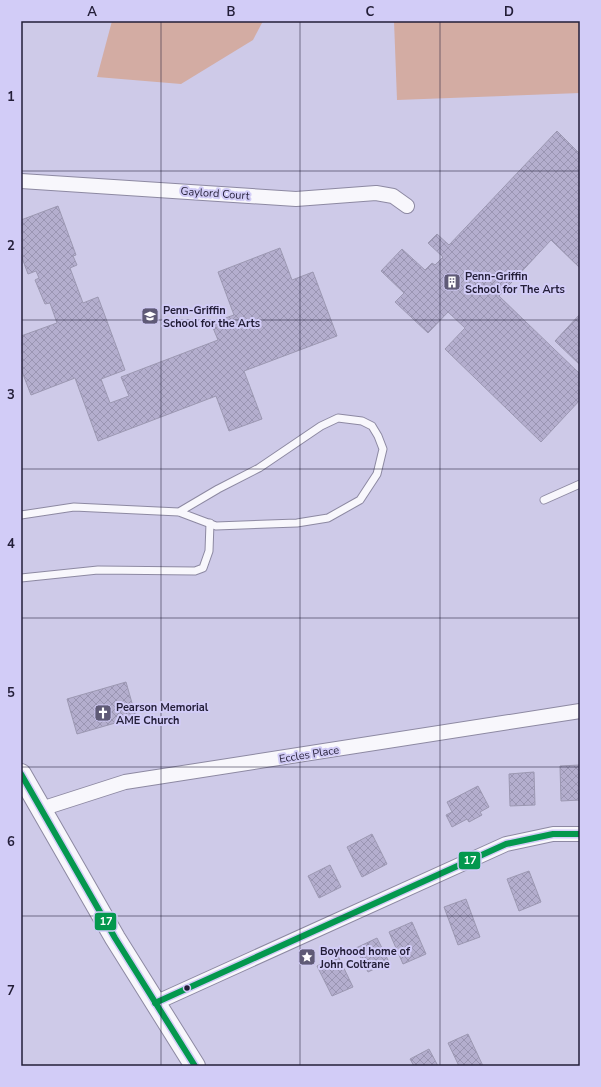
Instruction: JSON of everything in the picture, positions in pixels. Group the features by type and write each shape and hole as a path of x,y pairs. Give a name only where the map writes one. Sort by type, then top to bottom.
{"street":[{"name":"Gaylord Court","path":"21,181 296,198 376,194 393,196 407,206"},
{"name":"Eccles Place","path":"41,809 125,782 580,712"},
{"path":"21,774 115,938 195,1066"},
{"path":"155,1003 506,844 554,834 580,834"}],"lane":[{"path":"21,515 74,507 179,512 216,526 296,523 328,518 360,500 377,474 382,449 378,436 372,426 362,420 338,418 321,426 259,468 218,489 179,512"},
{"path":"544,500 580,484"},
{"path":"21,578 98,570 194,571 203,568 209,551 210,524"}],"shaded area":[{"path":"112,21 263,21 253,40 181,84 97,77"},
{"path":"394,21 580,21 580,93 397,100"}],"building":[{"name":"Penn-Griffin School for The Arts","path":"557,131 580,154 580,268 551,240 499,296 580,374 580,400 541,442 445,349 465,328 448,312 428,333 395,302 404,293 381,271 402,249 425,270 432,263 435,265 443,257 428,243 437,234 449,245"},
{"path":"58,206 76,255 73,256 77,265 70,268 83,303 98,297 125,370 101,379 110,403 129,396 121,377 218,340 211,323 234,315 218,272 280,248 292,280 313,272 337,336 244,371 262,419 229,431 216,396 98,441 75,378 31,395 21,369 21,336 57,323 50,303 45,304 35,280 39,278 36,271 28,274 21,255 21,220"},
{"path":"580,314 580,365 555,341"},
{"path":"126,682 136,717 77,734 67,699"},
{"path":"580,765 580,800 561,801 560,766"},
{"path":"534,772 535,805 510,806 509,774"},
{"path":"478,786 489,807 480,812 482,815 469,822 467,819 452,827 446,815 452,812 447,802"},
{"path":"372,834 387,864 362,877 347,847"},
{"path":"330,865 341,887 319,898 308,876"},
{"path":"529,871 541,902 519,911 507,879"},
{"path":"466,899 480,937 458,945 444,907"},
{"path":"412,922 426,954 403,964 389,932"},
{"path":"377,938 389,962 368,972 356,948"},
{"path":"338,956 353,987 332,996 317,966"},
{"path":"468,1034 483,1066 459,1066 448,1043"},
{"path":"429,1049 438,1066 414,1066 410,1059"}],"transit line":[{"name":"17","path":"21,774 115,938 195,1066"},
{"name":"17","path":"155,1003 506,844 553,834 580,834"}],"place":[{"name":"Penn-Griffin School for The Arts","path":"452,282"},
{"name":"Penn-Griffin School for the Arts","path":"150,316"},
{"name":"Pearson Memorial AME Church","path":"103,713"},
{"name":"Boyhood home of John Coltrane","path":"307,957"}]}
